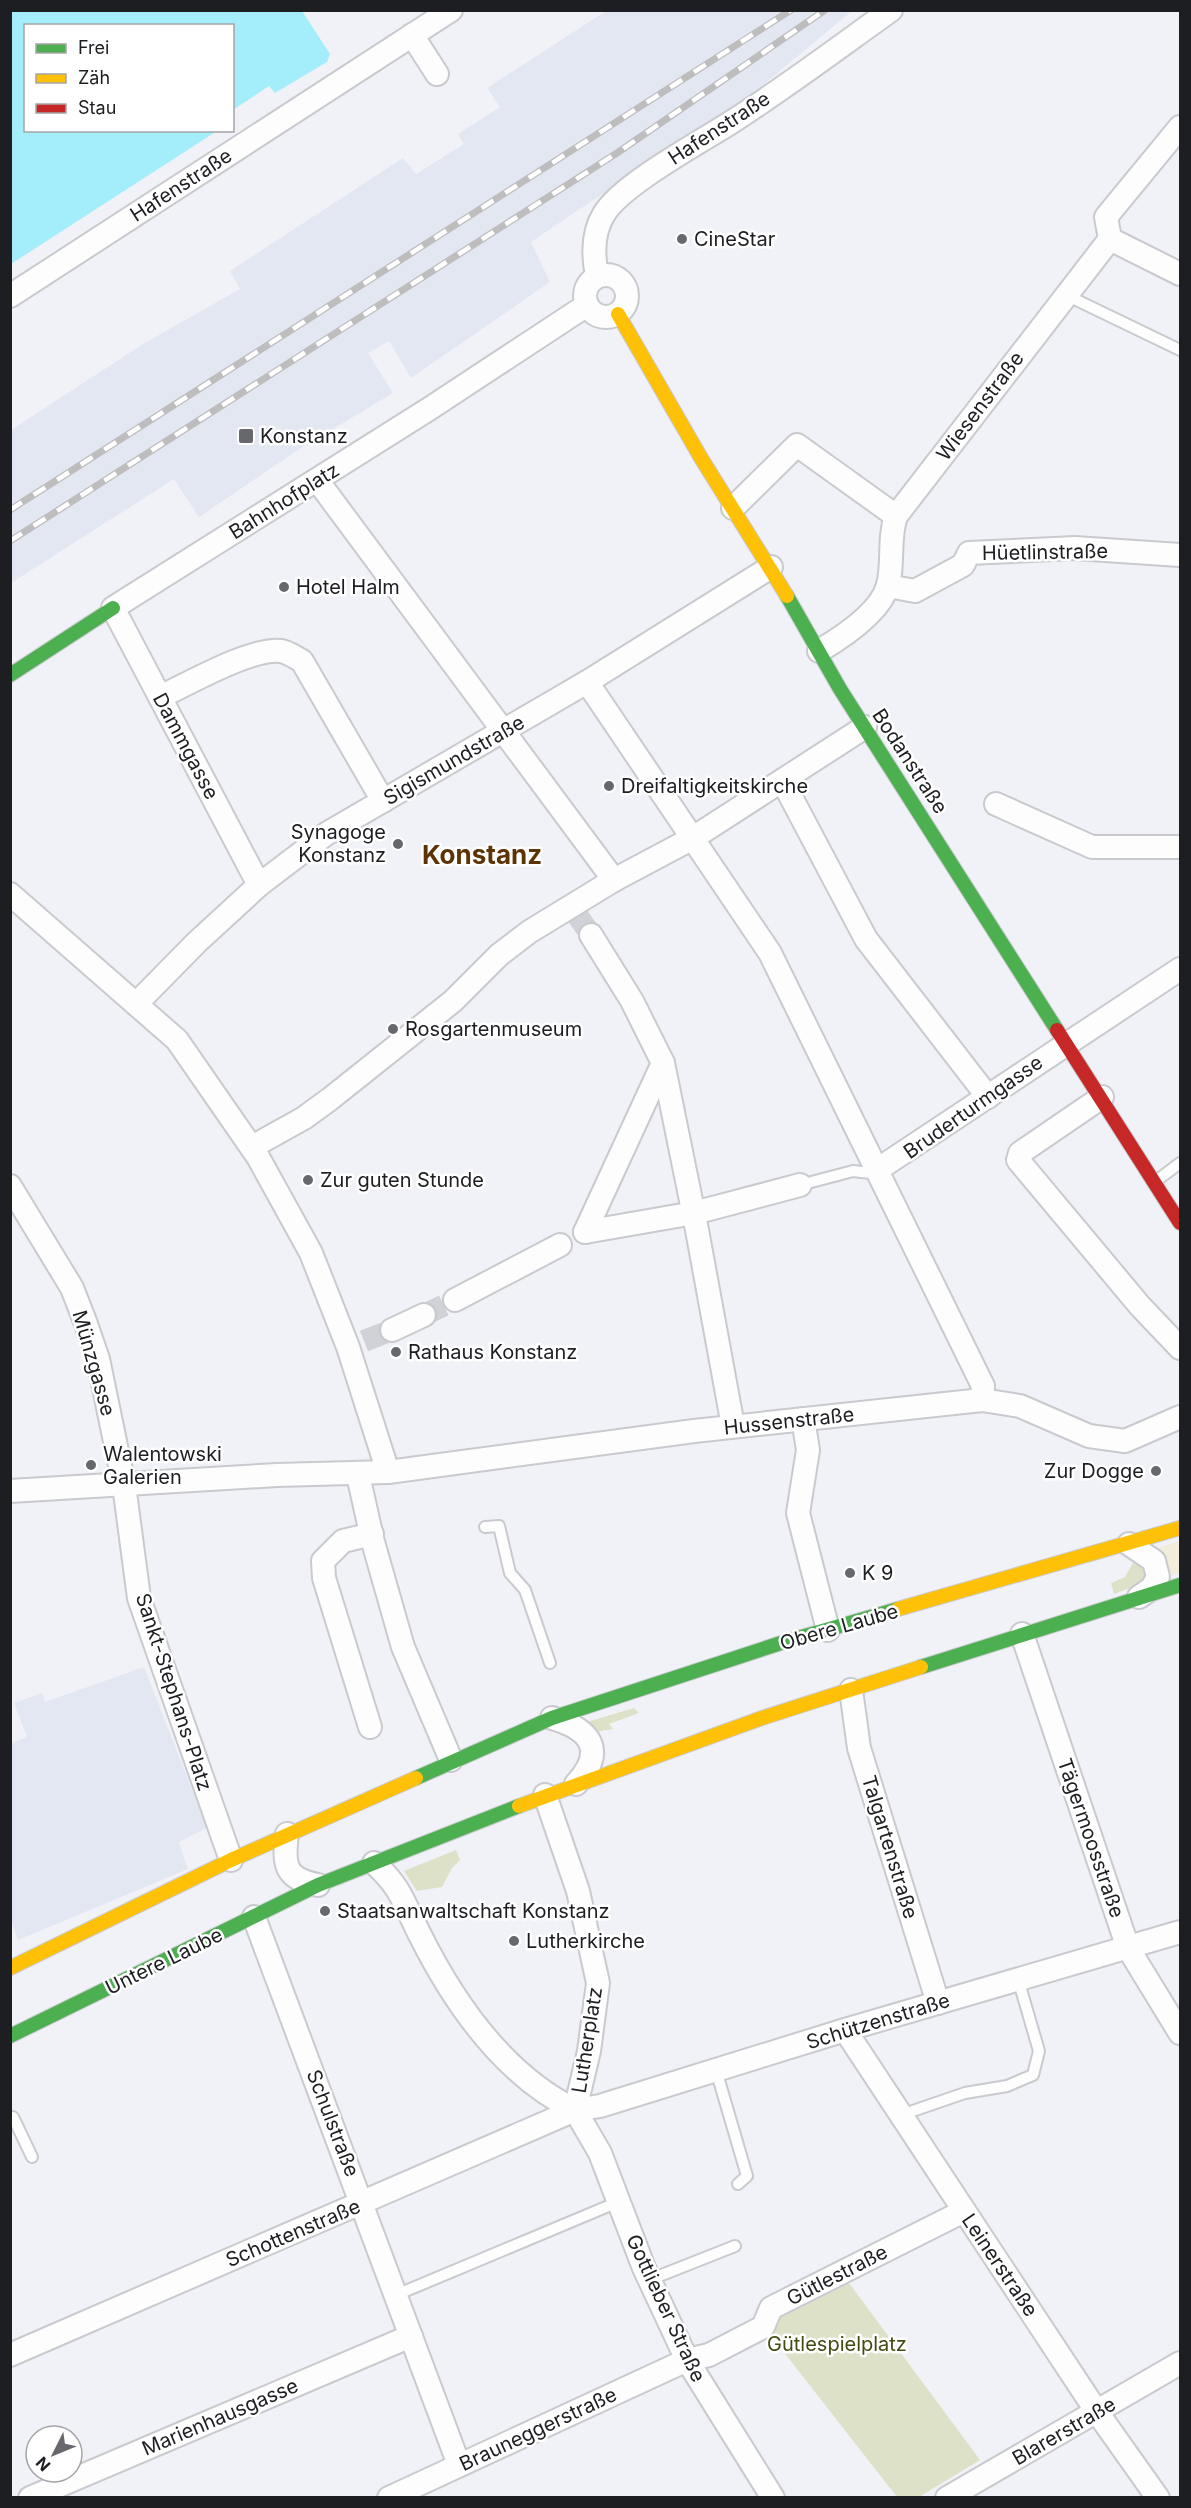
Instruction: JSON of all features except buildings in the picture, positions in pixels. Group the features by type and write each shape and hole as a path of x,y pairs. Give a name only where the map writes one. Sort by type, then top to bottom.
{"main road":[{"name":"Bodanstraße","path":"618,314 733,508 771,567 864,727 1102,1096 1180,1223"},
{"name":"Bahnhofplatz","path":"10,675 113,608"},
{"name":"Obere Laube","path":"452,1760 561,1711 828,1630 1180,1528"},
{"path":"374,1863 576,1784 851,1690 1180,1585"},
{"path":"10,1968 231,1860 452,1760"},
{"name":"Untere Laube","path":"10,2036 318,1886 374,1863"}],"street":[{"name":"Hafenstraße","path":"10,296 451,10"},
{"name":"Hafenstraße","path":"597,276 594,258 597,228 604,213 614,202 661,167 731,122 891,10"},
{"path":"412,35 437,74"},
{"path":"1180,127 1106,217 1110,239 1180,274"},
{"name":"Wiesenstraße","path":"896,516 1110,239"},
{"path":"597,276 618,278 626,289 627,303 618,314 604,318 591,312 587,306 585,292 587,286 597,276"},
{"name":"Bahnhofplatz","path":"113,608 587,306"},
{"path":"733,508 798,445 896,516 890,535 888,586 870,613 842,637 819,651"},
{"path":"317,480 614,880"},
{"name":"Hüetlinstraße","path":"888,586 915,591 963,565 969,553 1074,548 1180,555"},
{"name":"Sigismundstraße","path":"136,1004 259,885 326,834 587,682 771,567"},
{"name":"Dammgasse","path":"113,608 259,885"},
{"path":"160,697 263,651 283,651 302,661 383,801"},
{"path":"587,682 770,953 983,1386 982,1400"},
{"path":"252,1147 304,1118 330,1099 453,1001 499,955 614,880 693,838 783,782 864,727"},
{"path":"783,782 866,939 988,1097"},
{"path":"996,804 1092,847 1180,847"},
{"path":"10,894 177,1040 252,1147 311,1253 356,1344 388,1473"},
{"path":"591,934 632,1001 663,1063 694,1213 733,1426"},
{"name":"Bruderturmgasse","path":"878,1170 1067,1042 1180,969"},
{"path":"663,1063 585,1232 694,1213 800,1185"},
{"path":"1102,1096 1020,1153 1018,1160 1140,1306 1180,1348"},
{"name":"Münzgasse","path":"10,1186 61,1268 86,1324 98,1359 124,1485"},
{"path":"455,1300 560,1245"},
{"path":"392,1330 424,1315"},
{"name":"Hussenstraße","path":"10,1491 297,1474 388,1473 733,1426 982,1400 1020,1406 1089,1436 1125,1441 1180,1417"},
{"path":"802,1419 808,1450 798,1513 828,1630"},
{"path":"358,1475 403,1647 452,1760"},
{"name":"Sankt-Stephans-Platz","path":"124,1485 140,1598 231,1860"},
{"path":"370,1726 324,1578 323,1561 343,1541 372,1534"},
{"path":"1129,1544 1144,1552 1154,1561 1158,1577 1152,1588 1135,1599"},
{"name":"Tägermoosstraße","path":"1022,1634 1128,1948 1180,2033"},
{"name":"Talgartenstraße","path":"851,1690 859,1748 938,2003"},
{"path":"561,1711 572,1724 583,1730 590,1740 592,1757 589,1770 576,1784"},
{"name":"Lutherplatz","path":"374,1863 403,1895 419,1934 435,1961 466,2012 496,2050 550,2098 575,2110 589,2051 598,1983 578,1891 545,1795"},
{"path":"287,1834 285,1852 287,1868 299,1882 318,1886"},
{"name":"Schulstraße","path":"254,1917 459,2465"},
{"name":"Schützenstraße","path":"575,2110 600,2106 845,2030 1180,1932"},
{"name":"Leinerstraße","path":"845,2030 1097,2412 1158,2498"},
{"name":"Gottlieber Straße","path":"575,2110 600,2154 650,2280 687,2360 773,2498"},
{"name":"Schottenstraße","path":"13,2348 362,2203 575,2110"},
{"name":"Gütlestraße","path":"687,2360 709,2355 764,2326 771,2308 964,2211"},
{"name":"Marienhausgasse","path":"30,2498 411,2336"},
{"name":"Brauneggerstraße","path":"389,2498 687,2360"},
{"name":"Blarerstraße","path":"947,2498 1180,2363"}],"lane":[{"path":"1066,295 1180,350"},
{"path":"1155,1182 1180,1163"},
{"path":"800,1185 854,1171 870,1173 878,1170"},
{"path":"485,1527 499,1526 510,1573 525,1590 550,1663"},
{"path":"902,2115 965,2093 1007,2086 1033,2075 1039,2051 1018,1979"},
{"path":"716,2070 747,2176 738,2184"},
{"path":"13,2117 32,2157"},
{"path":"396,2295 618,2202"},
{"path":"650,2280 735,2246"}],"shaded area":[{"path":"606,11 852,11 758,89 531,242 550,282 411,378 389,341 368,353 393,393 298,450 199,517 174,479 11,583 11,430 143,344 240,289 230,271 403,158 416,174 464,144 458,134 500,107 487,88"},
{"path":"144,1667 207,1828 179,1842 188,1869 18,1940 11,1920 11,1743 27,1737 14,1703 42,1693 45,1702"}],"green space":[{"path":"1134,1561 1146,1565 1147,1577 1143,1583 1114,1594 1111,1583 1125,1577"},
{"path":"634,1708 639,1713 609,1724 613,1729 596,1732 587,1722"},
{"path":"456,1850 460,1860 452,1868 442,1887 417,1891 404,1871"},
{"name":"Gütlespielplatz","path":"849,2283 980,2460 919,2497 897,2497 772,2337 779,2313"}],"sand":[{"path":"1180,1541 1180,1573 1168,1576 1165,1557 1156,1548"}],"water":[{"path":"11,10 302,11 330,54 327,62 275,93 269,86 234,109 234,24 24,24 24,132 215,132 11,264"}],"tunnel":[{"path":"575,912 591,935"},
{"path":"424,1315 455,1300"},
{"path":"364,1341 392,1330"}],"railway":[{"path":"10,510 791,10"},
{"path":"10,541 617,153 825,10"}],"traffic: fast":[{"path":"787,596 840,689 1057,1030"},
{"path":"10,675 113,608"},
{"path":"921,1667 1180,1585"},
{"path":"416,1778 552,1718 781,1643 898,1609"},
{"path":"10,2036 318,1885 519,1806"}],"traffic: slow":[{"path":"618,314 701,458 787,596"},
{"path":"898,1609 1180,1528"},
{"path":"519,1806 762,1718 921,1667"},
{"path":"10,1968 231,1860 416,1778"}],"traffic: jam":[{"path":"1057,1030 1180,1223"}],"place":[{"name":"CineStar","path":"682,239"},
{"name":"Konstanz","path":"246,436"},
{"name":"Hotel Halm","path":"284,587"},
{"name":"Dreifaltigkeitskirche","path":"609,786"},
{"name":"Synagoge Konstanz","path":"398,844"},
{"name":"Rosgartenmuseum","path":"393,1029"},
{"name":"Zur guten Stunde","path":"308,1180"},
{"name":"Rathaus Konstanz","path":"396,1352"},
{"name":"Walentowski Galerien","path":"91,1465"},
{"name":"Zur Dogge","path":"1156,1471"},
{"name":"K 9","path":"850,1573"},
{"name":"Staatsanwaltschaft Konstanz","path":"325,1911"},
{"name":"Lutherkirche","path":"514,1941"}],"district":[{"name":"Konstanz","path":"482,854"}]}
